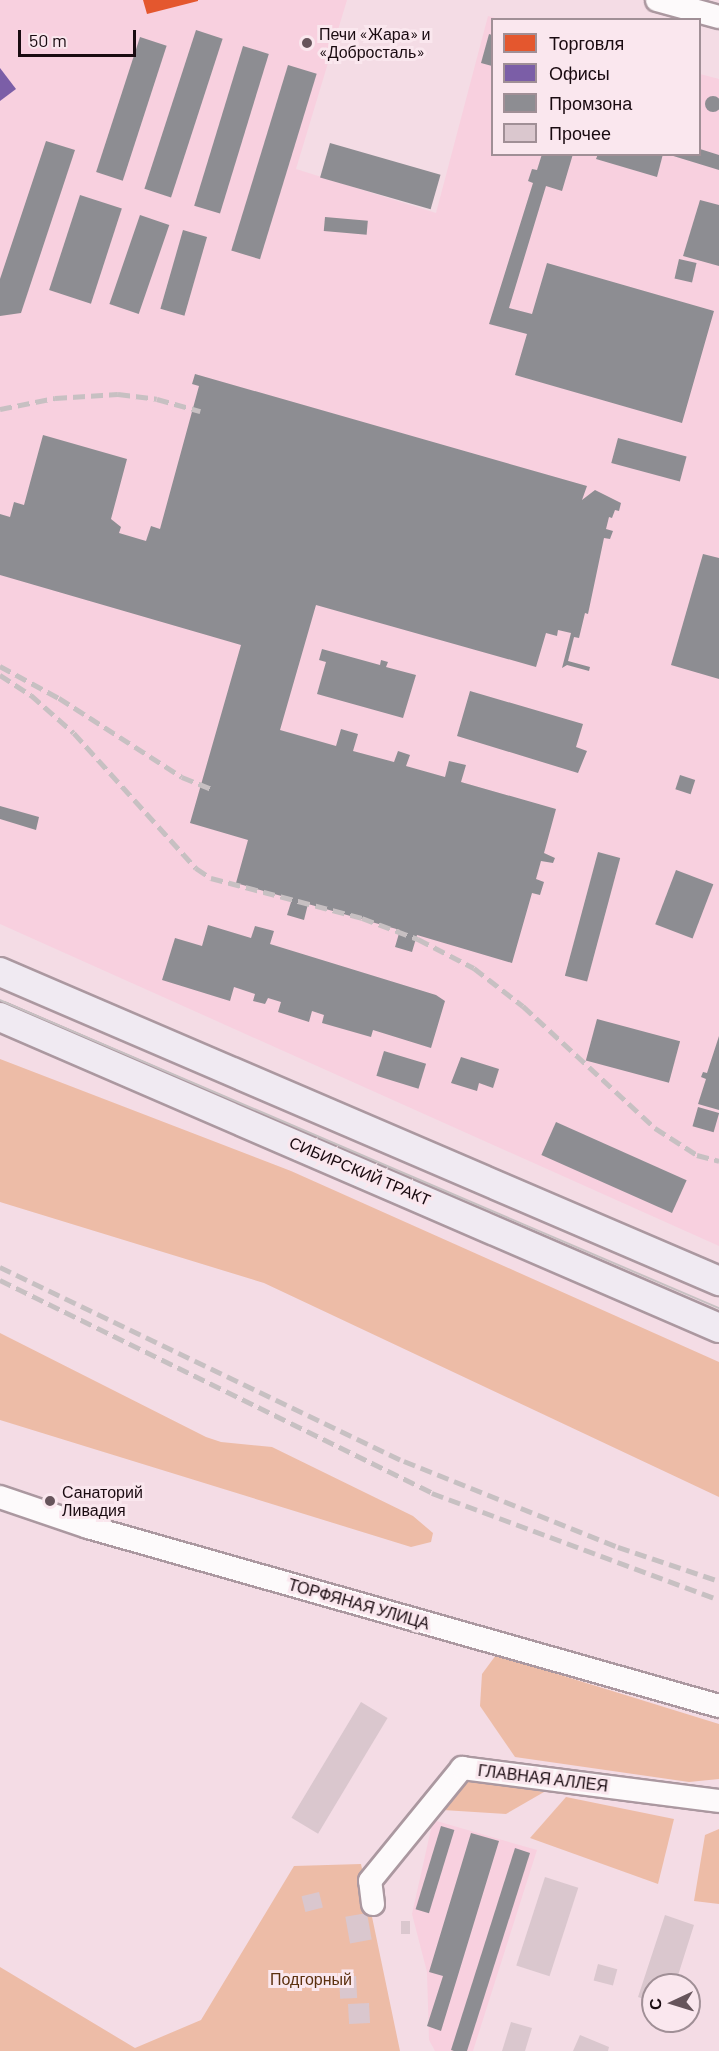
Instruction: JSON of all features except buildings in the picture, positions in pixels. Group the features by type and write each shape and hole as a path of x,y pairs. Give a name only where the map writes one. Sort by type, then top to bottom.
{"main road":[{"path":"0,972 719,1281"},
{"name":"СИБИРСКИЙ ТРАКТ","path":"0,1017 719,1328"}],"street":[{"path":"657,0 719,17"},
{"name":"ТОРФЯНАЯ УЛИЦА","path":"0,1497 88,1527 719,1706"},
{"name":"ГЛАВНАЯ АЛЛЕЯ","path":"374,1904 370,1881 462,1768 719,1801"}],"shaded area":[{"path":"0,0 347,0 296,169 436,213 488,16 495,18 491,18 491,156 701,156 701,74 719,79 719,1246 0,924"},
{"path":"433,1820 537,1850 473,2051 435,2051 429,2040 427,1972 412,1914"}],"green space":[{"path":"0,1059 291,1171 719,1362 719,1497 264,1283 0,1202"},
{"path":"0,1333 206,1437 221,1442 272,1447 413,1516 433,1533 431,1542 411,1547 0,1420"},
{"path":"496,1655 719,1724 719,1779 689,1782 515,1757 480,1706 482,1674"},
{"path":"466,1779 544,1792 506,1814 443,1810"},
{"path":"566,1797 674,1819 658,1884 530,1838"},
{"path":"719,1829 719,1904 694,1901 705,1835"},
{"name":"Подгорный","path":"361,1864 400,2051 0,2051 0,1967 135,2048 201,2020 294,1866"}],"tram line":[{"path":"0,1000 719,1308"}],"railway":[{"path":"0,409 55,398 118,394 157,399 200,411"},
{"path":"0,666 59,698 182,777 211,789"},
{"path":"0,675 31,695 74,733 196,868 211,878 362,918 418,939 474,968 523,1006 655,1128 697,1155 719,1161"},
{"path":"0,1267 404,1461 618,1547 719,1581"},
{"path":"0,1280 432,1493 719,1600"}],"place":[{"name":"Печи «Жара» и «Добросталь»","path":"307,43"},
{"name":"Санаторий Ливадия","path":"50,1501"}]}
